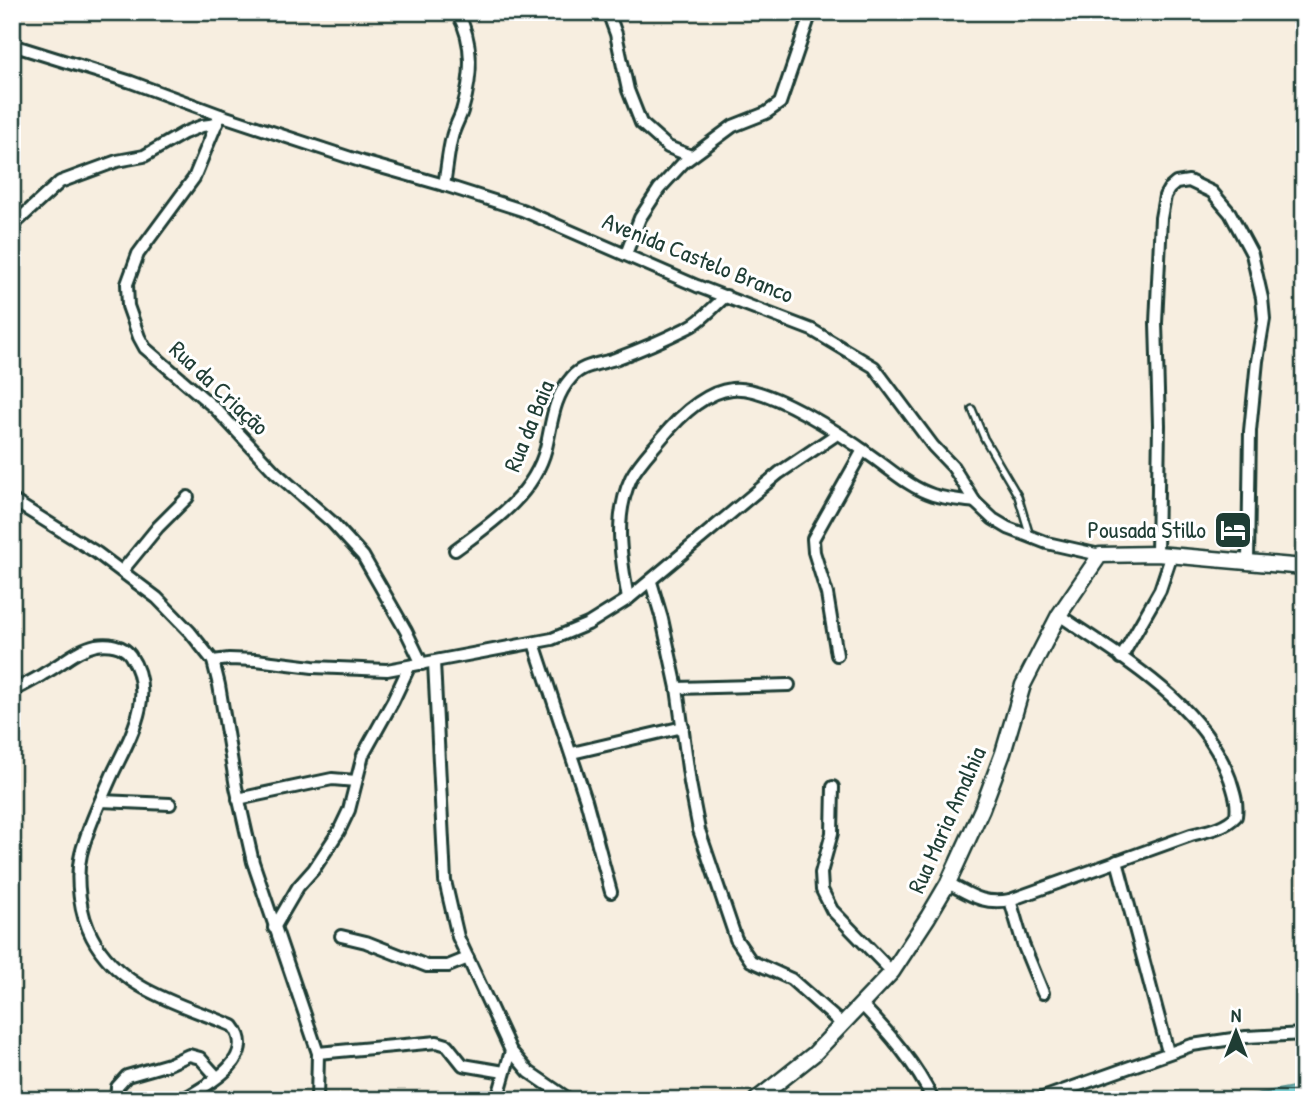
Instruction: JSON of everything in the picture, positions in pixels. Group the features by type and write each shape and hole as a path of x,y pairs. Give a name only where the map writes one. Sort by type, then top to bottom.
{"street":[{"path":"444,184 452,136 462,113 470,75 470,45 457,12"},
{"path":"608,12 616,34 628,90 641,123 668,147 691,156"},
{"path":"626,254 640,218 659,189 691,156 733,126 766,113 780,103 811,12"},
{"name":"Avenida Castelo Branco","path":"12,46 131,82 219,120 522,209 698,286 812,330 874,367 933,446 953,467 975,502 1008,528 1047,543 1100,555 1165,554 1304,567"},
{"path":"12,226 60,182 117,161 144,156 184,133 219,120"},
{"name":"Rua da Criação","path":"219,120 194,178 138,254 131,268 127,284 132,321 145,348 216,409 275,472 332,522 363,556 422,664"},
{"path":"1121,658 1160,590 1165,554 1156,323 1161,218 1164,196 1175,183 1189,181 1212,192 1230,213 1252,254 1262,298 1264,319 1250,431 1248,561"},
{"name":"Rua da Baia","path":"455,550 489,525 526,489 537,473 546,448 556,403 572,376 583,368 614,359 693,326 726,296"},
{"path":"628,598 620,552 620,516 632,477 646,456 684,414 715,393 734,388 756,391 789,404 863,450 906,481 932,495 975,502"},
{"path":"213,661 256,660 357,670 387,670 552,639 579,628 651,582 779,473 838,434"},
{"path":"837,655 827,594 814,552 813,539 863,450"},
{"path":"122,571 158,527 188,498"},
{"path":"12,500 122,571 157,598 213,661 238,799 253,862 318,1053 317,1100"},
{"name":"Rua Maria Amalhia","path":"756,1100 814,1054 892,972 948,883 1003,753 1023,685 1059,615 1100,555"},
{"path":"651,582 677,688 699,830 736,939 751,961 791,979 843,1025"},
{"path":"948,883 984,901 1010,901 1234,819 1237,806 1224,764 1209,736 1168,693 1059,615"},
{"path":"534,643 572,754 611,892"},
{"path":"12,691 82,650 105,645 116,645 127,650 138,667 141,677 140,710 80,858 82,907 91,936 111,963 126,976 151,993 233,1026 239,1033 239,1051 232,1066 182,1100"},
{"path":"434,662 445,881 458,937 511,1051 529,1072 570,1100"},
{"path":"274,928 298,887 314,869 339,831 349,810 367,745 409,667"},
{"path":"677,688 789,685"},
{"path":"572,754 682,727"},
{"path":"238,799 332,779 356,781"},
{"path":"833,787 832,833 821,873 822,890 832,910 892,972"},
{"path":"101,801 170,804"},
{"path":"1117,861 1168,1052"},
{"path":"1010,901 1028,958 1043,993"},
{"path":"341,936 366,942 428,966 448,966 468,958"},
{"path":"862,1004 917,1070 933,1100"},
{"path":"1037,1100 1168,1052 1220,1040 1304,1034"},
{"path":"318,1053 437,1042 447,1045 463,1065 504,1072"},
{"path":"497,1100 511,1051"},
{"path":"116,1100 117,1087 127,1076 169,1064 189,1055 200,1058 217,1077"}],"lane":[{"path":"972,409 984,438 1018,496 1030,536"}],"water":[{"path":"1304,1085 1304,1100 1223,1100"}],"place":[{"name":"Pousada Stillo","path":"1233,530"}]}
